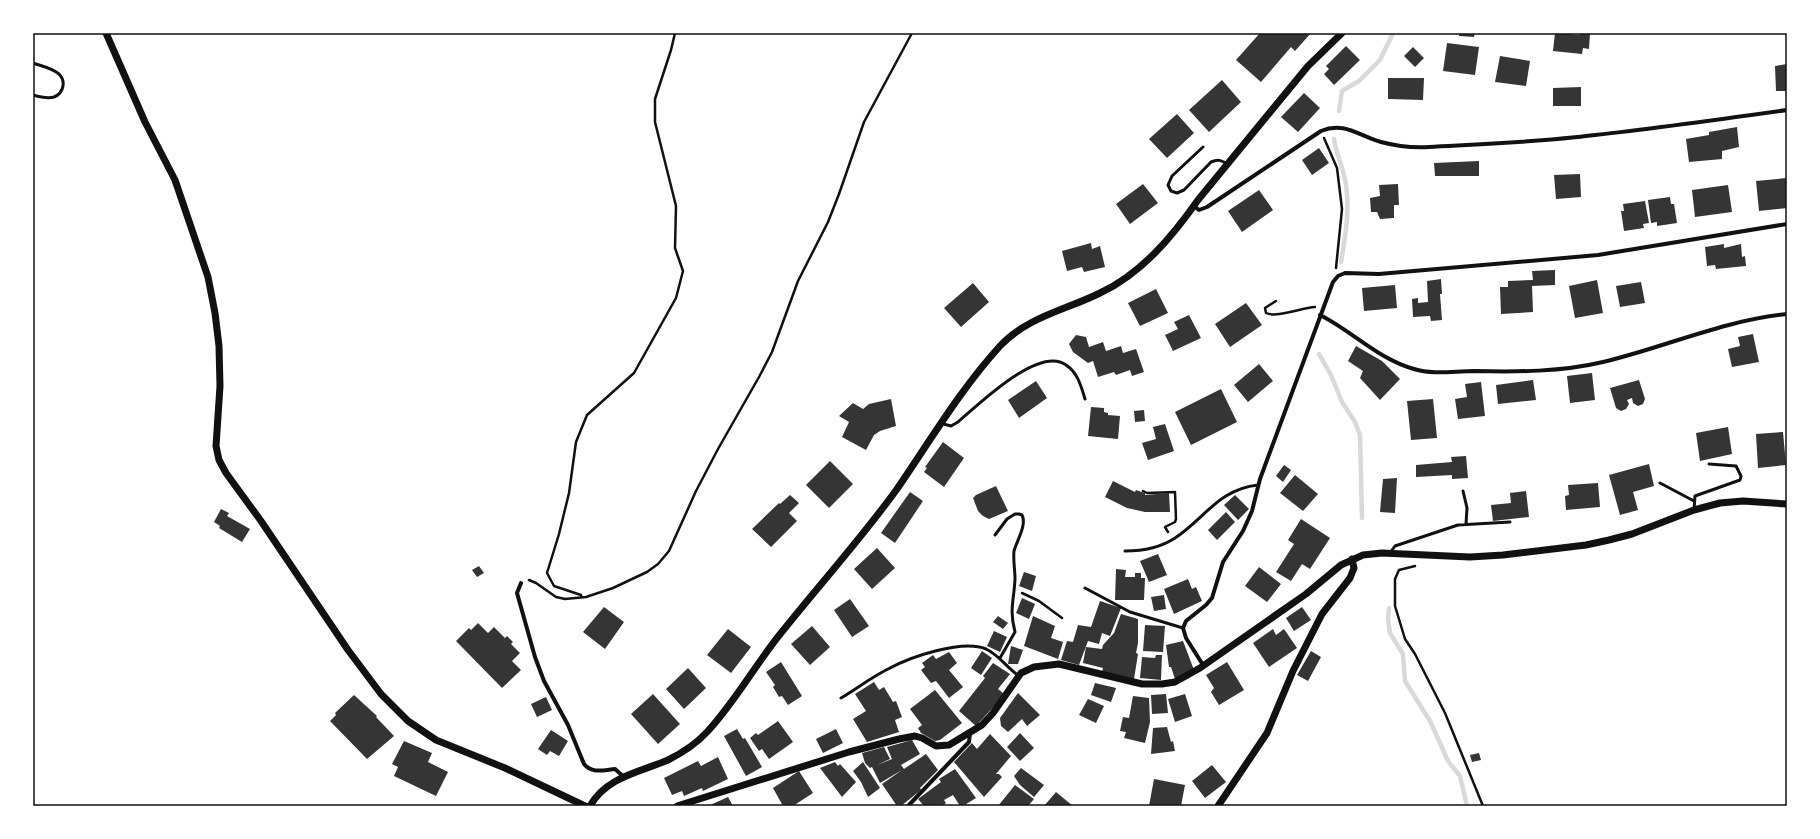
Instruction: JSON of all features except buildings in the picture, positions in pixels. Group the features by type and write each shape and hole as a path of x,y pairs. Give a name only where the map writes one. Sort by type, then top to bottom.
{"street":[{"path":"106,33 145,122 175,180 208,277 215,313 219,346 220,386 216,446 219,460 226,473 261,521 348,650 381,694 408,721 436,740 505,768 585,806"},
{"path":"590,806 596,796 607,786 624,777 676,755 691,746 709,730 780,634 869,527 904,478 940,423 995,352 1008,338 1042,316 1099,294 1120,282 1159,248 1182,222 1308,66 1342,33"},
{"path":"1194,206 1199,210 1207,207 1321,131 1331,126 1340,126 1381,142 1401,146 1430,147 1500,144 1596,135 1787,110"},
{"path":"1203,666 1186,638 1183,628 1186,621 1206,605 1212,598 1223,562 1245,526 1252,511 1258,485 1322,308 1331,286 1338,276 1344,273 1379,274 1598,256 1787,224"},
{"path":"1320,315 1335,323 1365,345 1408,368 1419,371 1438,372 1541,370 1587,366 1732,323 1787,314"},
{"path":"677,806 881,743 915,736 922,738 932,745 940,747 949,745 977,730 989,717 1019,676 1025,670 1034,667 1059,664 1142,684 1162,684 1181,679 1203,666 1306,594 1333,571 1352,559 1369,553 1470,557 1586,545 1632,534 1694,510 1714,504 1734,502 1787,504"},
{"path":"1218,806 1267,733 1293,670 1322,614 1354,571 1352,559"},
{"path":"521,583 517,593 535,657 544,681 568,725 584,764 588,768 595,771 615,769 624,777"},
{"path":"908,806 969,742 970,733"}],"lane":[{"path":"33,63 58,74 63,79 64,88 54,97 44,98 33,94"},
{"path":"1203,147 1172,176 1168,185 1171,191 1177,193 1184,190 1207,166 1215,160 1221,160 1228,164"},
{"path":"940,423 951,426 958,422 999,388 1030,367 1042,362 1056,361 1065,364 1079,379 1085,399"},
{"path":"1694,510 1695,496 1740,480 1741,476 1736,466 1709,464"},
{"path":"1660,483 1694,501"},
{"path":"1125,551 1154,548 1173,539 1202,514 1233,491 1258,485"},
{"path":"1463,491 1467,508 1466,524"},
{"path":"995,536 1011,516 1019,514 1022,515 1024,522 1014,552 1014,590 1010,615 1015,632 1014,637 1000,658"},
{"path":"1390,553 1395,546 1458,525 1510,522"},
{"path":"1085,588 1130,612 1183,628"},
{"path":"841,698 887,669 926,654 947,649 970,647 984,648 1000,658 1008,668 1019,676"}],"path":[{"path":"581,597 581,595 554,586 546,573 559,534 569,493 576,442 587,415 634,372 676,298 683,271 675,248 676,206 655,122 655,99 675,33"},
{"path":"521,583 528,579 532,580 556,597 565,599 581,597 614,588 647,572 658,564 669,551 712,461 772,352 798,281 828,222 864,122 912,33"},
{"path":"1321,131 1337,168 1342,209 1336,264 1338,276"},
{"path":"1276,301 1265,308 1266,313 1275,315 1311,307 1322,308"},
{"path":"1143,491 1147,493 1175,492 1176,519 1174,522 1165,527 1173,539"},
{"path":"1415,563 1415,566 1399,570 1395,579 1395,606 1405,639 1415,654 1445,713 1482,806"},
{"path":"1014,590 1039,601 1062,618"}],"waterway":[{"path":"1339,111 1342,91 1359,81 1380,60 1393,33"},
{"path":"1334,139 1344,175 1347,197 1346,229 1341,262"},
{"path":"1319,354 1331,375 1342,402 1355,422 1360,435 1362,518"},
{"path":"1389,608 1388,619 1390,633 1403,654 1405,681 1430,721 1448,761 1460,776 1467,806"}]}
